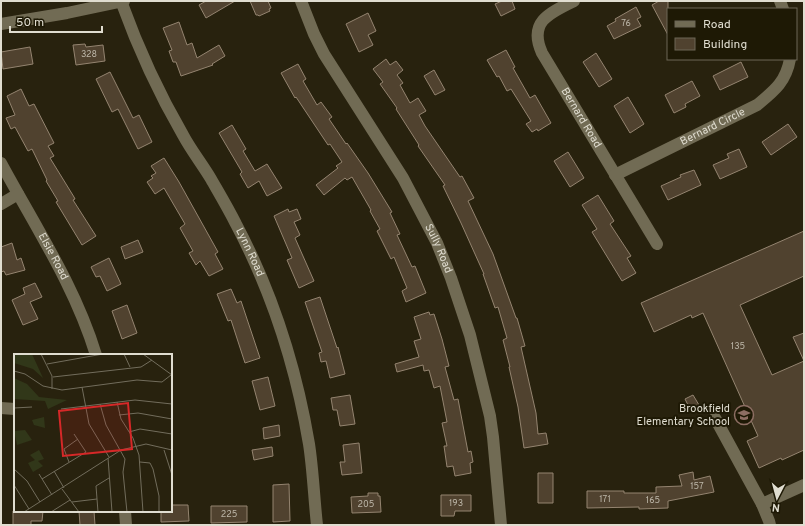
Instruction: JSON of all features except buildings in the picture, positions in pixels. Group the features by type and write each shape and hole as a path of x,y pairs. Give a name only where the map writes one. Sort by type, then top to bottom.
{"street":[{"path":"1,24 122,1"},
{"name":"Lynn Road","path":"122,1 152,77 184,137 236,224 257,267 273,306 294,375 304,420 309,445 317,525"},
{"name":"Sully Road","path":"301,1 314,34 324,54 399,171 438,243 470,335 490,416 501,525"},
{"name":"Bernard Road","path":"574,1 554,10 543,19 537,30 537,42 542,53 657,244"},
{"name":"Bernard Circle","path":"615,174 757,105 776,90 784,78 790,60"},
{"name":"Elsie Road","path":"1,163 59,266 76,303 96,354"},
{"path":"1,204 18,194"},
{"path":"1,408 14,409"},
{"path":"715,418 762,504 770,525"},
{"path":"762,504 804,485"},
{"path":"125,512 126,525"}],"place":[{"name":"Brookfield Elementary School","path":"744,415"}]}
